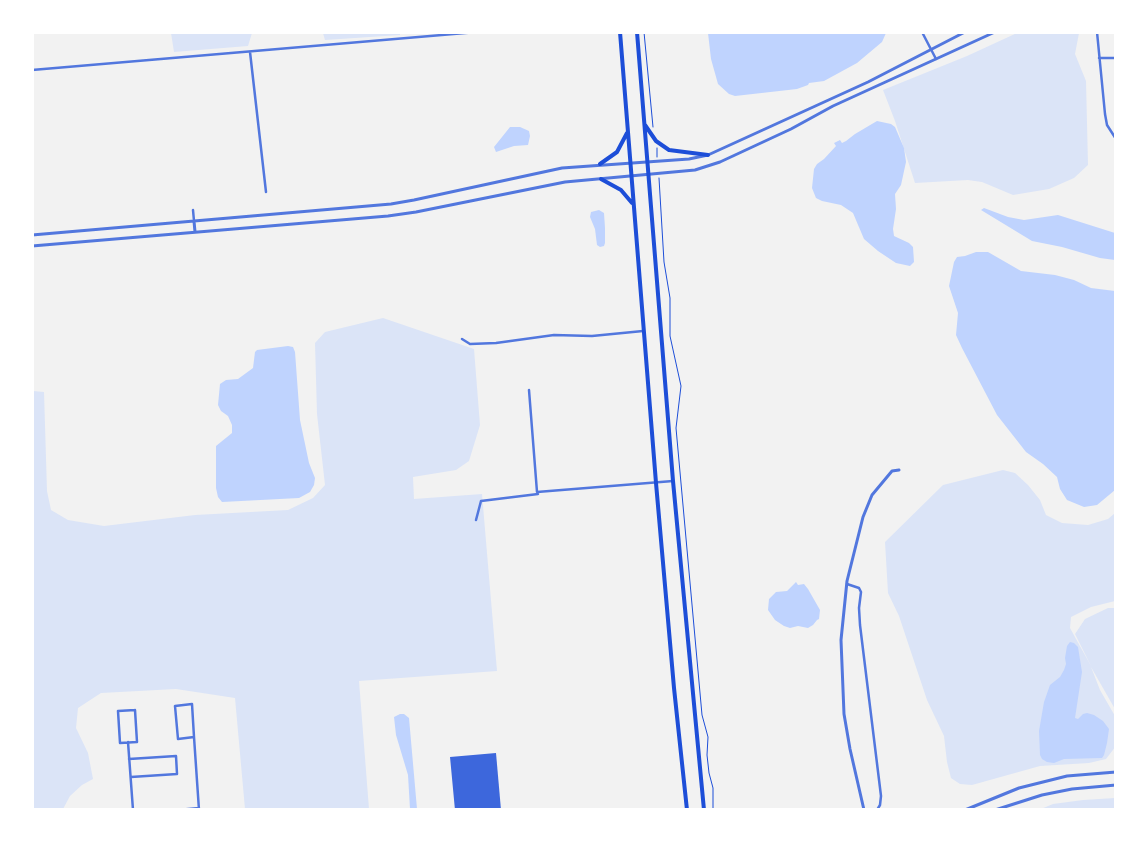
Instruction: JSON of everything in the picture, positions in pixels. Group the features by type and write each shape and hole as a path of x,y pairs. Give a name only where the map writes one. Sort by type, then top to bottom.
{"main road":[{"path":"620,32 630,177 656,483 687,810"},
{"path":"637,32 673,481 704,810"},
{"path":"644,123 651,136 660,145 669,150 708,155"},
{"path":"600,164 617,152 628,132"},
{"path":"600,179 621,190 633,204"}],"street":[{"path":"32,70 477,32"},
{"path":"922,32 936,59"},
{"path":"32,235 407,202 541,171 600,164 689,159 708,155 868,82 965,32"},
{"path":"32,246 416,212 565,182 695,170 720,162 790,129 832,106 995,32"},
{"path":"1097,32 1104,114 1107,125 1116,139"},
{"path":"250,52 266,192"},
{"path":"1099,58 1116,58"},
{"path":"193,210 195,232"},
{"path":"462,339 470,344 496,343 554,335 592,336 643,331"},
{"path":"529,390 538,493"},
{"path":"864,810 844,714 841,640 847,584 863,517 872,495 892,471 900,470"},
{"path":"476,520 481,501 538,493 673,481"},
{"path":"847,584 859,588 861,592 859,608 860,625 881,796 880,805 876,810"},
{"path":"178,810 199,809 192,704 175,706 178,739 194,738"},
{"path":"135,710 137,742 128,742 120,743 118,711 135,710"},
{"path":"128,742 133,810"},
{"path":"129,760 176,756 177,774 130,778"},
{"path":"965,810 1019,788 1067,776 1116,772"},
{"path":"995,810 1042,795 1072,789 1116,785"}],"path":[{"path":"644,32 653,130"},
{"path":"657,161 657,148 660,145"},
{"path":"658,174 664,262 670,298 670,336 680,380 676,428 702,715 708,737 706,755 713,788 713,810"}],"shaded area":[{"path":"171,32 252,33 248,46 174,52"},
{"path":"400,32 400,35 325,40 323,33"},
{"path":"1017,33 1079,33 1075,54 1086,81 1088,165 1074,178 1049,189 1013,195 982,182 968,180 915,183 883,90 967,56"},
{"path":"383,318 474,349 480,425 469,461 456,470 413,477 414,499 482,494 497,671 359,681 369,809 245,809 235,698 176,689 101,693 78,708 76,728 88,753 93,779 82,785 70,796 63,809 33,810 33,391 44,392 47,491 51,510 68,520 104,526 195,515 288,510 313,498 325,485 317,414 315,343 325,332"},
{"path":"1003,470 1015,473 1040,500 1046,515 1062,523 1088,525 1108,519 1115,513 1115,601 1091,607 1071,617 1070,628 1091,666 1075,634 1085,619 1108,608 1115,608 1115,709 1091,667 1100,690 1115,716 1116,746 1106,759 1089,763 1040,766 972,785 960,784 951,778 944,736 927,700 899,616 888,593 885,542 943,485"},
{"path":"1115,798 1115,809 1041,809 1053,804"}],"water":[{"path":"708,32 886,33 882,42 857,63 824,81 809,83 797,89 735,96 729,94 718,84 711,59"},
{"path":"877,121 891,124 895,127 904,148 906,162 901,185 895,194 896,209 893,229 894,236 913,247 914,262 910,266 896,263 878,251 864,239 853,213 841,205 816,198 812,188 814,169 836,146 834,143 840,140 842,143 846,141"},
{"path":"510,127 520,127 529,131 528,145 514,146 496,152 494,147"},
{"path":"984,208 1008,217 1024,220 1058,215 1115,233 1115,260 1032,241 981,210"},
{"path":"599,210 604,213 605,228 605,243 604,246 600,247 597,245 595,229 590,217 591,212"},
{"path":"976,252 988,252 1021,271 1055,275 1074,280 1091,288 1115,291 1115,490 1097,505 1084,507 1067,500 1060,489 1057,477 1026,452 997,415 962,348 956,335 958,313 949,286 954,262 957,257"},
{"path":"293,347 295,352 300,420 309,463 315,478 314,485 310,492 299,498 222,502 218,497 216,488 216,446 232,433 232,425 228,416 221,411 218,405 220,384 226,380 238,379 253,368 255,352 257,350"},
{"path":"796,582 798,585 804,584 820,610 819,619 808,628 784,626 775,620 768,610 769,599 776,592 787,591"},
{"path":"1070,642 1078,647 1082,672 1075,718 1078,719 1087,713 1103,721 1109,729 1107,743 1102,758 1064,759 1054,763 1047,762 1040,755 1039,731 1044,702 1050,685 1060,677 1064,670 1067,646"},
{"path":"404,714 409,718 417,809 410,809 408,775 396,735 394,717"}],"building":[{"path":"496,753 501,810 455,810 450,757"}]}
